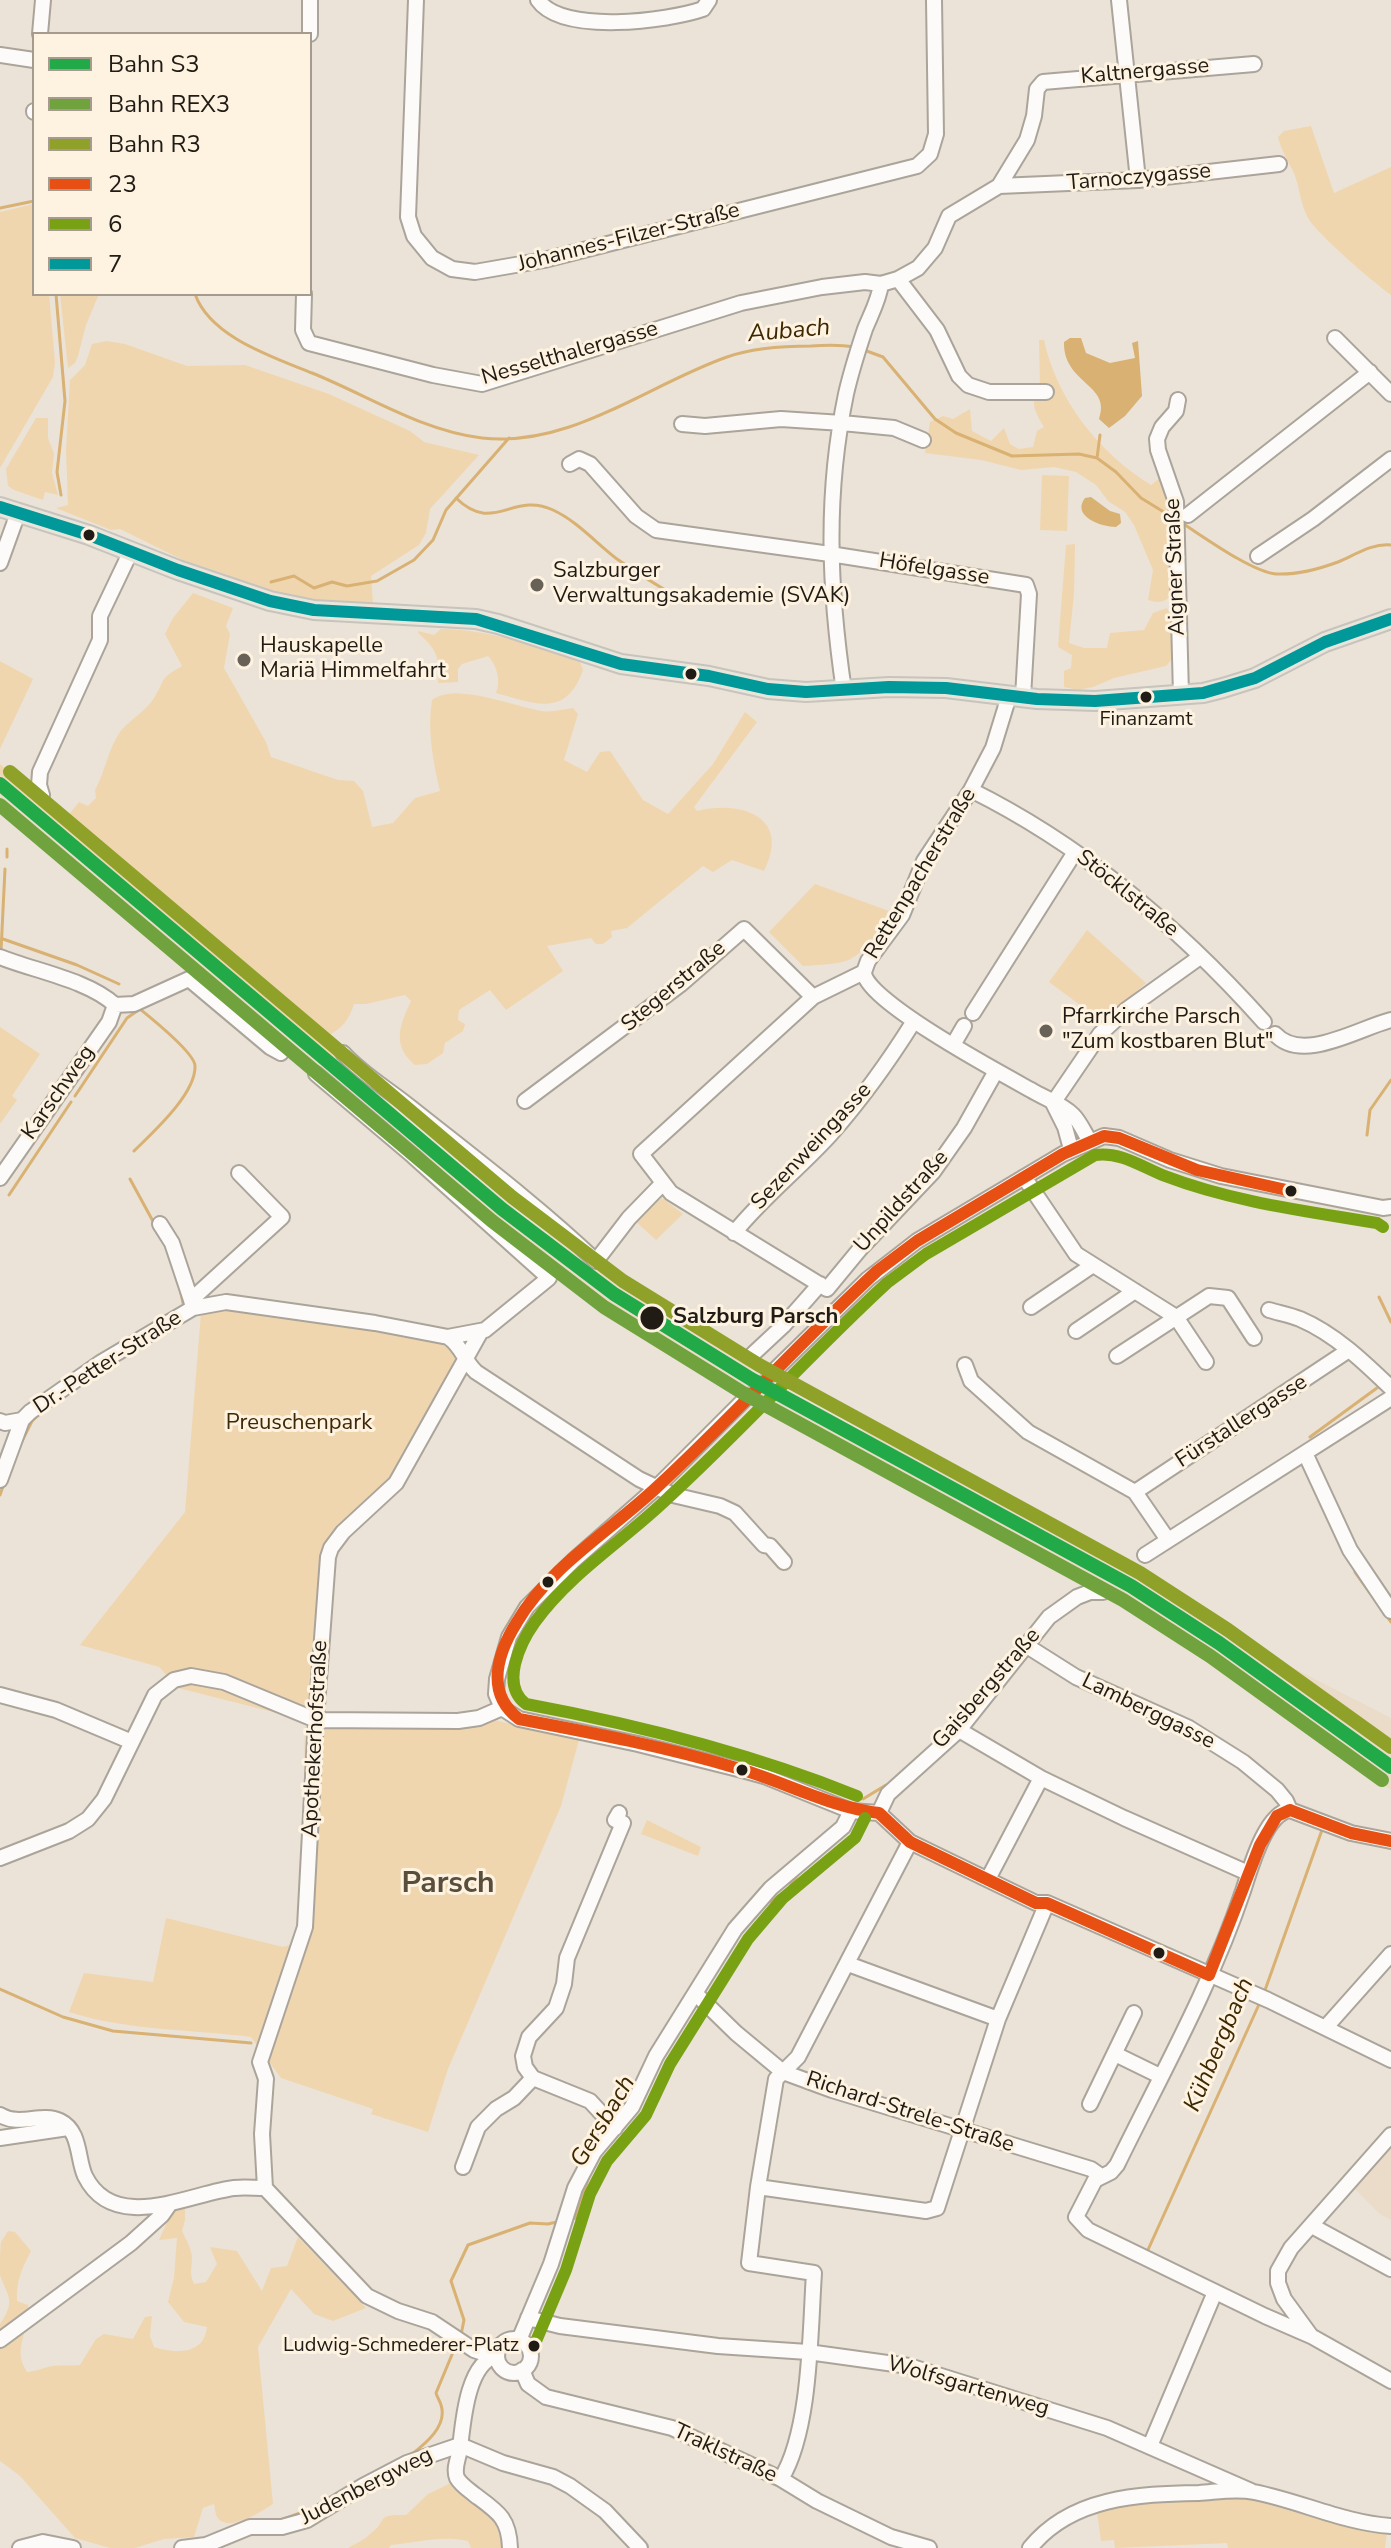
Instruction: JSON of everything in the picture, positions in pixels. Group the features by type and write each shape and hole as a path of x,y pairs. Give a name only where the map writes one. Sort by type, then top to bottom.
{"main road":[{"path":"9,510 43,519 251,596 275,602 314,610 476,619 621,664 788,691 932,687 1016,697 1095,701 1203,693 1255,678 1325,642 1391,619"}],"street":[{"path":"40,32 43,0"},
{"path":"310,0 310,32"},
{"name":"Johannes-Filzer-Straße","path":"416,0 408,217 414,236 432,258 452,269 475,272 557,257 917,166 930,154 936,134 934,0"},
{"path":"538,0 542,5 571,17 629,23 652,22 688,14 703,9 709,0"},
{"path":"1119,0 1138,180"},
{"path":"0,55 32,60"},
{"name":"Kaltnergasse","path":"999,186 1027,140 1034,116 1037,87 1041,83 1254,64"},
{"name":"Tarnoczygasse","path":"999,186 1138,180 1279,164"},
{"path":"844,691 830,554 831,496 846,394 859,348 881,284 918,268 930,255 951,214 999,186"},
{"path":"898,279 941,336 959,376 968,385 989,392 1046,392"},
{"name":"Nesselthalergasse","path":"304,296 303,330 309,343 433,375 482,384 741,303 822,287 865,282 881,284"},
{"path":"1335,338 1391,394"},
{"path":"1188,515 1370,372"},
{"name":"Aigner Straße","path":"1178,400 1176,411 1162,427 1157,439 1176,502 1181,695"},
{"path":"682,424 705,426 781,419 842,423 894,428 923,440"},
{"name":"Höfelgasse","path":"570,464 579,459 590,464 636,516 656,530 1026,585 1029,594 1016,697"},
{"path":"1258,556 1313,519 1391,459"},
{"path":"0,563 9,510"},
{"path":"42,795 40,772 100,640 100,616 131,551"},
{"name":"Rettenpacherstraße","path":"823,1286 671,1193 641,1154 813,997 864,972 868,961 902,915 924,861 971,790 1016,697"},
{"name":"Stöcklstraße","path":"971,790 1040,827 1119,882 1225,979 1264,1022"},
{"path":"953,1045 1075,852"},
{"name":"Stegerstraße","path":"525,1101 681,984 744,929 813,997"},
{"path":"1071,1149 1065,1127 1053,1103 1100,1034 1126,1010 1200,957"},
{"path":"5,959 83,986 115,1005 134,1004 189,979 281,1053"},
{"path":"864,972 868,986 914,1021 1073,1115 1089,1140"},
{"name":"Karschweg","path":"0,1178 109,1022 115,1005"},
{"path":"1275,1034 1282,1042 1296,1046 1322,1044 1391,1020"},
{"name":"Sezenweingasse","path":"734,1233 758,1204 828,1137 884,1069 914,1021"},
{"path":"343,1053 364,1074 394,1094 596,1261 629,1218 663,1183"},
{"name":"Unpildstraße","path":"823,1286 933,1172 964,1128 996,1071"},
{"path":"316,1074 549,1278 480,1333"},
{"path":"771,1374 835,1309 897,1255 1089,1140 1104,1136 1119,1138 1170,1160 1221,1176 1388,1209"},
{"path":"192,1304 282,1217 239,1173"},
{"path":"1024,1177 1076,1254 1176,1317 1206,1362"},
{"name":"Dr.-Petter-Straße","path":"160,1224 172,1243 192,1304"},
{"path":"1031,1307 1093,1265"},
{"path":"753,1354 823,1286"},
{"path":"1076,1331 1135,1291"},
{"path":"1117,1356 1209,1296 1228,1298 1254,1338"},
{"name":"Dr.-Petter-Straße","path":"0,1480 22,1420 100,1363 192,1304 226,1302 375,1323 448,1337 480,1333"},
{"path":"1269,1310 1297,1317 1349,1350 1391,1388"},
{"name":"Apothekerhofstraße","path":"265,2188 262,2134 266,2079 260,2062 305,1927 316,1720 331,1548 343,1532 396,1483 480,1333"},
{"path":"448,1337 462,1350 464,1361 476,1372 656,1488 735,1513 784,1562"},
{"name":"Fürstallergasse","path":"1135,1492 1349,1350"},
{"path":"965,1365 971,1381 1028,1432 1135,1492 1168,1540"},
{"path":"747,1397 656,1488 557,1576 522,1614 509,1637 497,1679 496,1694 502,1708 519,1719 638,1744 764,1776 851,1811 879,1813 910,1842 1036,1903 1047,1903 1264,1998 1391,2060"},
{"path":"1145,1555 1391,1398"},
{"path":"0,1421 22,1420"},
{"path":"1305,1453 1350,1550 1391,1611"},
{"name":"Gaisbergstraße","path":"879,1813 888,1794 959,1730 1049,1617 1077,1597 1090,1592 1103,1592"},
{"name":"Lamberggasse","path":"1027,1646 1076,1677 1189,1728 1243,1762 1277,1790 1290,1810 1351,1833 1391,1841"},
{"path":"0,1857 69,1831 88,1819 104,1799 155,1695 166,1684 182,1677 207,1678 238,1686 316,1720 458,1721 479,1718 502,1708"},
{"path":"0,1695 67,1714 132,1742"},
{"path":"959,1730 1041,1778 1248,1873"},
{"path":"988,1879 1041,1778"},
{"path":"1290,1810 1282,1812 1271,1824 1248,1873 1209,1975 1117,2165 1111,2172 1095,2180 1076,2217 1088,2230 1311,2336 1391,2381"},
{"path":"519,2340 585,2166 632,2107 656,2056 700,1998 724,1946 748,1913 800,1862 843,1827 851,1811"},
{"path":"615,2128 590,2101 533,2078 525,2067 525,2048 537,2027 556,2008 562,1992 567,1958 623,1823 615,1820 619,1813"},
{"path":"781,2479 797,2445 802,2415 814,2273 749,2263 776,2079 798,2057 910,1842"},
{"path":"758,2187 926,2211 937,2208 998,2019 1047,1903"},
{"path":"1326,2027 1391,1954"},
{"path":"848,1964 998,2019"},
{"name":"Richard-Strele-Straße","path":"700,1998 783,2072 832,2090 1091,2169 1101,2176"},
{"path":"1090,2104 1134,2013"},
{"path":"1115,2054 1160,2076"},
{"path":"463,2167 478,2127 533,2078"},
{"path":"0,2115 17,2121 49,2118 60,2121 68,2128 79,2150 84,2174 114,2203 136,2207 169,2205 232,2188 265,2188 367,2296 432,2322 465,2346 479,2352 498,2354"},
{"path":"0,2138 68,2128"},
{"path":"1311,2336 1284,2299 1278,2283 1278,2271 1291,2248 1391,2135"},
{"path":"0,2340 123,2249 169,2205"},
{"path":"1312,2226 1391,2269"},
{"path":"1150,2446 1215,2292"},
{"path":"1265,2316 1284,2299"},
{"name":"Wolfsgartenweg","path":"528,2318 560,2326 718,2346 808,2352 909,2366 1012,2397 1150,2446 1251,2491"},
{"path":"498,2354 500,2365 508,2371 522,2370 529,2362 530,2351 519,2340"},
{"path":"510,2548 504,2519 456,2476 466,2405 474,2381 484,2362 498,2354 504,2342 519,2340"},
{"name":"Traklstraße","path":"522,2370 528,2384 546,2397 672,2428 781,2479 817,2501 891,2537 929,2548"},
{"path":"460,2445 503,2463 553,2477 570,2486 605,2511 640,2548"},
{"name":"Judenbergweg","path":"182,2548 202,2546 250,2527 294,2525 311,2519 407,2463 460,2445"},
{"path":"1030,2548 1057,2521 1107,2502 1142,2494 1251,2491 1369,2525 1391,2526"},
{"path":"20,2548 43,2542 73,2548"}],"shaded area":[{"path":"1070,338 1081,338 1086,353 1110,363 1135,358 1132,343 1138,341 1142,396 1125,416 1109,428 1099,419 1099,398 1078,376 1066,356 1064,342"},
{"path":"1091,497 1110,511 1120,514 1121,523 1116,527 1103,525 1085,515 1082,504 1085,498"},
{"path":"0,774 340,1063 345,1063 373,1086 402,1116 517,1211 547,1234 551,1232 641,1298 650,1308 748,1364 753,1374 774,1386 776,1384 862,1431 865,1426 976,1483 1182,1595 1266,1654 1391,1718 1391,1790 1225,1668 1148,1619 1107,1600 1111,1588 873,1457 723,1380 626,1321 532,1256 535,1252 532,1248 0,799"},
{"path":"1391,2147 1391,2220 1380,2214 1355,2189"}],"green space":[{"path":"1311,126 1334,193 1391,167 1391,295 1334,247 1305,213 1295,177 1278,137 1284,131"},
{"path":"32,204 32,296 49,296 55,362 53,377 0,468 0,212"},
{"path":"60,296 98,296 78,356 68,368"},
{"path":"1039,340 1044,340 1050,362 1070,404 1098,441 1151,485 1160,478 1168,506 1174,593 1165,600 1148,600 1153,570 1134,525 1125,512 1108,501 1096,485 1076,472 1054,467 1021,470 981,460 925,453 930,422 943,416 953,419 970,409 972,431 991,441 1004,428 1010,444 1019,449 1033,447 1037,431 1044,427 1034,402 1040,386"},
{"path":"107,341 125,344 187,366 245,365 329,394 410,431 424,442 479,455 430,509 426,533 419,545 371,576 373,604 309,600 228,579 228,575 185,561 120,529 111,530 56,508 68,505 66,450 70,380 85,365 92,344"},
{"path":"36,418 48,418 48,438 54,454 52,473 58,495 45,492 43,500 8,486 6,469"},
{"path":"1042,475 1069,476 1067,531 1040,530"},
{"path":"1075,544 1069,643 1084,648 1107,648 1110,633 1144,630 1153,613 1167,608 1171,617 1173,658 1166,666 1114,678 1093,687 1078,690 1064,687 1064,671 1071,668 1072,655 1058,647 1066,545"},
{"path":"193,593 233,608 226,626 230,634 224,668 266,742 271,757 338,780 354,781 363,791 372,827 393,823 415,798 440,791 430,723 432,700 443,695 486,697 546,711 573,708 578,714 564,760 587,772 600,752 610,751 643,800 668,814 713,764 745,712 757,722 694,807 697,811 730,808 745,811 767,825 772,837 771,852 764,871 732,860 713,872 703,866 627,928 611,931 612,937 603,944 596,944 591,938 547,946 563,971 506,1010 490,990 459,1010 458,1020 465,1024 463,1031 445,1043 443,1053 427,1064 415,1065 400,1042 401,1027 411,1001 405,995 354,1004 350,1015 327,1036 325,1043 345,1063 341,1064 0,774 0,764 66,818 79,802 88,806 96,798 95,790 120,732 151,702 166,677 182,666 165,634 173,618"},
{"path":"441,629 477,632 512,640 580,662 583,670 568,695 548,704 496,693 497,674 488,656 462,664 458,669 458,682 438,683 436,655 418,631 434,635"},
{"path":"0,661 33,679 0,749"},
{"path":"815,884 889,911 870,942 857,955 842,962 803,966 769,932"},
{"path":"1087,930 1146,983 1103,1022 1049,982"},
{"path":"187,959 303,1057 275,1046 188,975"},
{"path":"0,1027 40,1054 12,1096 17,1100 0,1124"},
{"path":"662,1198 683,1214 656,1240 635,1221"},
{"name":"Preuschenpark","path":"202,1300 453,1344 456,1360 426,1419 413,1456 328,1557 314,1648 312,1691 304,1715 277,1713 178,1688 159,1667 80,1645 185,1512"},
{"path":"463,1715 579,1740 561,1806 448,2069 428,2132 371,2114 373,2109 281,2078 251,2037 114,2023 69,2012 84,1973 153,1982 166,1918 283,1947 292,1944 301,1918 305,1727"},
{"path":"647,1820 701,1847 698,1856 641,1834"},
{"path":"185,2206 182,2231 191,2254 194,2284 206,2282 217,2264 210,2247 237,2251 262,2291 271,2268 287,2266 298,2237 366,2308 333,2321 314,2314 291,2289 258,2347 273,2504 245,2520 229,2523 217,2517 214,2504 203,2508 194,2537 164,2539 135,2548 110,2548 75,2538 20,2476 0,2461 0,2324 9,2304 0,2275 1,2242 8,2231 15,2232 31,2251 20,2275 17,2294 17,2301 28,2305 21,2347 27,2372 53,2366 80,2365 96,2339 104,2334 133,2339 145,2317 152,2316 150,2336 154,2347 171,2351 187,2350 200,2343 207,2327 184,2322 168,2302 174,2278 177,2238 159,2240 174,2207"},
{"path":"451,2483 465,2485 485,2495 497,2513 512,2548 471,2548 468,2541 448,2539 391,2545 389,2548 348,2548 368,2536 386,2517 406,2515 428,2494"},
{"path":"1142,2497 1250,2499 1325,2521 1387,2533 1385,2548 1228,2548 1227,2543 1115,2548 1114,2540 1101,2541 1097,2512"}],"waterway":[{"name":"Aubach","path":"0,208 32,201"},
{"path":"56,296 65,401 57,472 61,495"},
{"name":"Aubach","path":"196,296 214,322 244,344 416,420 482,438 515,439 547,434 578,424 737,354 790,346 853,347"},
{"name":"Aubach","path":"864,350 883,357 935,419 956,433 1012,456 1079,454 1097,458 1116,472 1141,498 1172,517"},
{"name":"Aubach","path":"1097,458 1100,435"},
{"name":"Aubach","path":"271,582 294,576 314,588 332,582 347,586 377,581 414,560 433,540 446,510 509,438"},
{"name":"Aubach","path":"456,498 481,513 526,505 553,510 578,526 617,559 679,598"},
{"name":"Aubach","path":"1182,523 1242,561 1276,574 1315,569 1370,548 1391,545"},
{"path":"7,849 7,857"},
{"path":"1,951 5,869"},
{"path":"3,939 77,965 119,984"},
{"path":"75,1096 127,1018 140,1009 172,1036 193,1060 193,1077 172,1112 134,1151"},
{"name":"Gersbach","path":"1367,1135 1370,1110 1391,1080"},
{"path":"9,1195 71,1102"},
{"path":"130,1179 155,1225"},
{"path":"179,1284 183,1303"},
{"name":"Gersbach","path":"1379,1297 1391,1322"},
{"name":"Gersbach","path":"1310,1437 1381,1385"},
{"path":"21,1443 32,1421 44,1410"},
{"path":"0,1495 4,1483"},
{"name":"Kühbergbach","path":"1355,1572 1391,1622"},
{"name":"Gersbach","path":"943,1735 956,1723"},
{"name":"Gersbach","path":"863,1799 886,1785"},
{"name":"Kühbergbach","path":"1264,1993 1322,1830"},
{"name":"Gersbach","path":"764,1905 786,1892 801,1870"},
{"path":"0,1989 63,2017 113,2031 251,2043"},
{"name":"Kühbergbach","path":"1147,2252 1261,2000"},
{"name":"Gersbach","path":"688,2017 697,2004"},
{"name":"Gersbach","path":"572,2219 576,2218 589,2176"},
{"name":"Gersbach","path":"461,2335 464,2320 451,2281 468,2245 530,2223 561,2221"},
{"name":"Gersbach","path":"411,2455 434,2434 441,2420 441,2405 436,2393 456,2345"},
{"name":"Gersbach","path":"275,2522 317,2507"},
{"name":"Gersbach","path":"217,2548 251,2534"}],"tunnel":[{"path":"747,1397 771,1374"}],"rail line":[{"name":"R3","path":"10,772 512,1197 623,1281 759,1365 1140,1573 1228,1630 1391,1747"},
{"name":"S3","path":"0,784 502,1209 614,1294 751,1379 1131,1586 1219,1643 1391,1767"},
{"name":"REX3","path":"0,805 492,1221 604,1307 743,1393 1123,1600 1210,1656 1382,1780"}],"transit line":[{"name":"7","path":"0,507 89,535 270,601 314,610 476,619 621,664 709,676 768,689 806,692 889,687 946,688 1037,699 1095,701 1203,693 1255,678 1325,642 1391,619"},
{"name":"23","path":"879,1813 843,1806 713,1761 519,1719 508,1709 498,1685 500,1660 510,1634 530,1602 563,1567 684,1461 877,1271 917,1241 1063,1154 1104,1136 1119,1138 1197,1170 1291,1191"},
{"name":"6","path":"857,1796 776,1766 694,1742 526,1704 514,1686 513,1675 519,1652 535,1622 565,1587 697,1471 887,1283 926,1254 1095,1155 1113,1155 1217,1193 1377,1223 1383,1227"},
{"name":"23","path":"1290,1810 1351,1833 1391,1841"},
{"name":"23","path":"1209,1975 1260,1845 1277,1816 1290,1810"},
{"name":"23","path":"879,1813 910,1842 1036,1903 1047,1903 1209,1975"},
{"name":"6","path":"534,2346 566,2270 590,2194 607,2161 646,2115 670,2064 748,1939 782,1899 855,1838 865,1818"}],"place":[{"name":"Salzburger Verwaltungsakademie (SVAK)","path":"537,585"},
{"name":"Hauskapelle Mariä Himmelfahrt","path":"244,660"},
{"name":"Finanzamt","path":"1146,697"},
{"name":"Pfarrkirche Parsch \"Zum kostbaren Blut\"","path":"1046,1031"},
{"name":"Salzburg Parsch","path":"652,1318"},
{"name":"Ludwig-Schmederer-Platz","path":"534,2346"}],"district":[{"name":"Parsch","path":"448,1885"}]}
